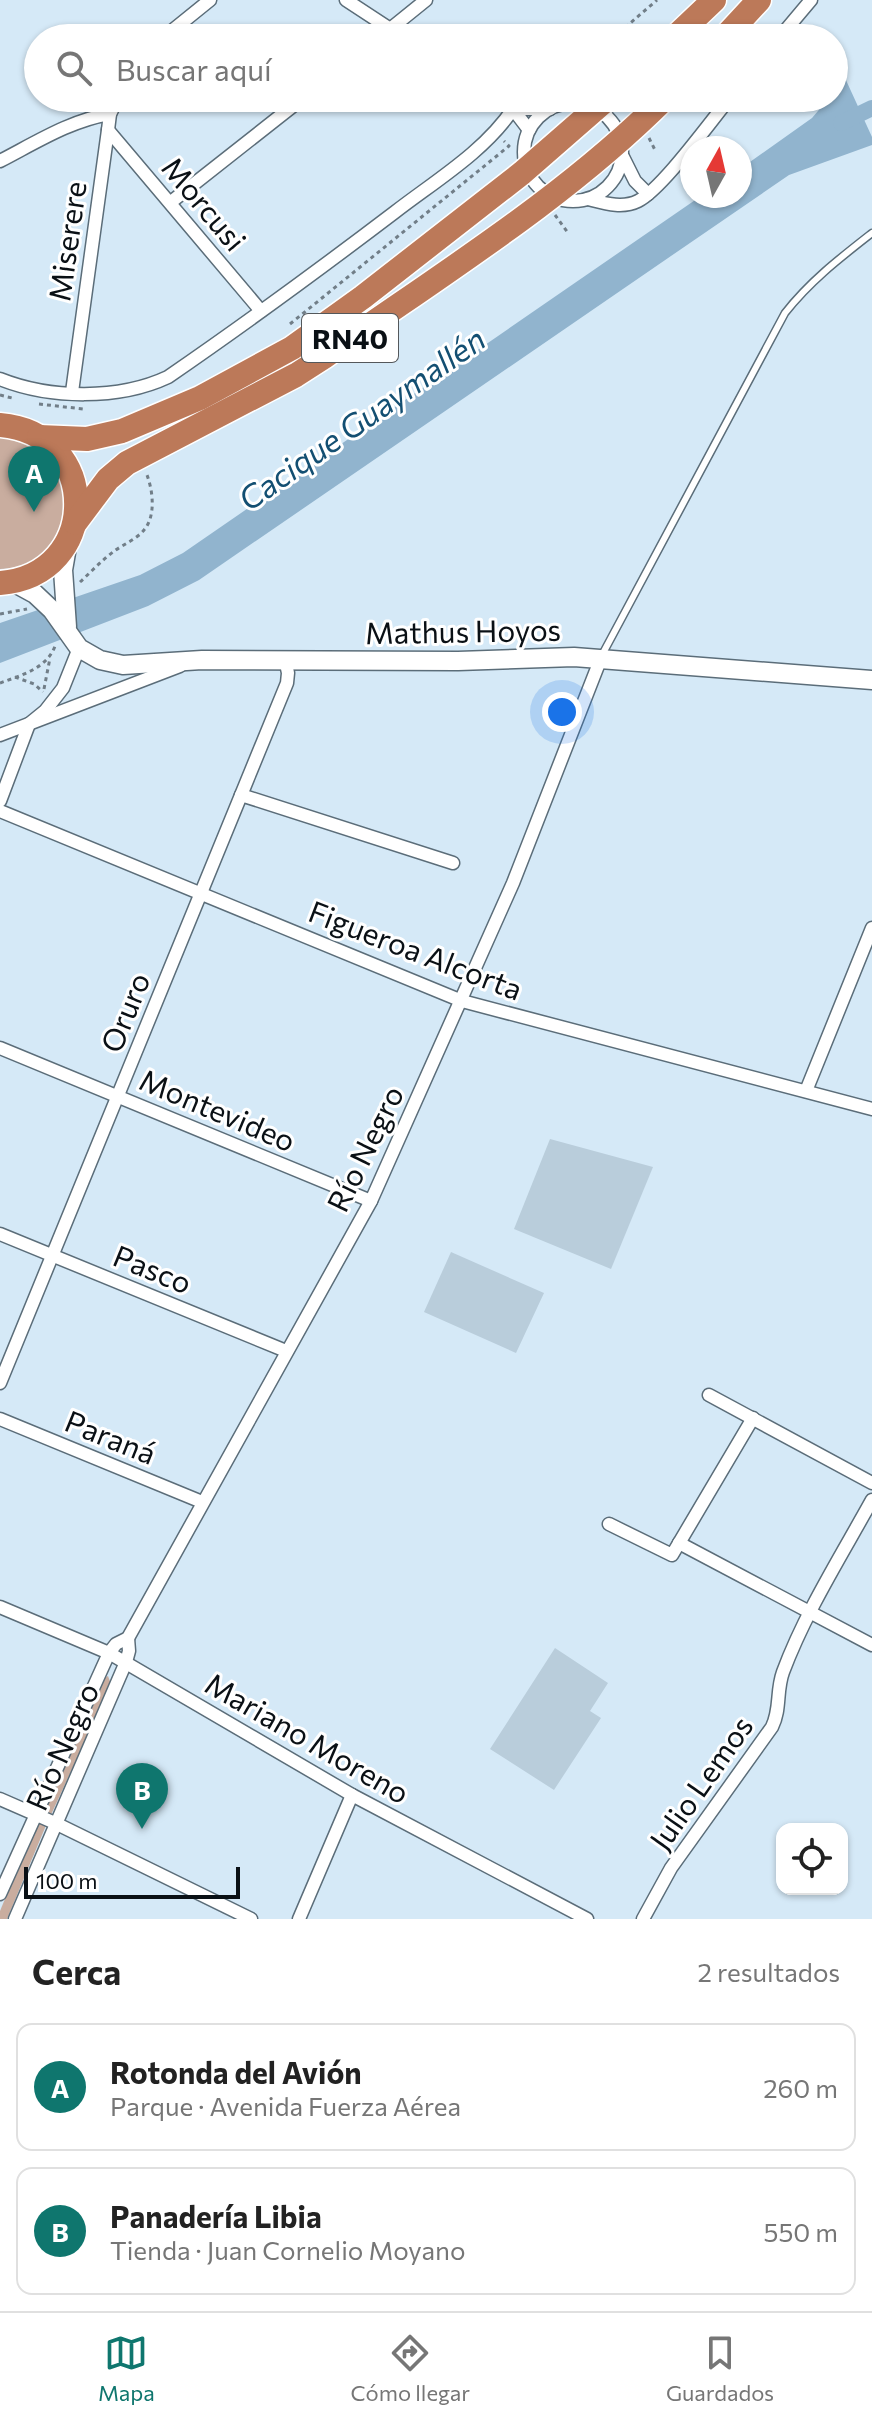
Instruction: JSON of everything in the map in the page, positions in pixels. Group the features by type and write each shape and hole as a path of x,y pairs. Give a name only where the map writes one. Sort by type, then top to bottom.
{"highway":[{"path":"689,24 714,0"},
{"path":"737,24 759,0"},
{"name":"RN40","path":"1,424 39,437 87,439 122,431 247,374 292,348 363,297 527,169 593,112"},
{"name":"RN40","path":"67,547 75,523 108,479 138,457 296,375 622,148 653,112"},
{"path":"39,437 64,459 71,474 77,498 75,523"},
{"path":"6,583 33,575 67,547"}],"main road":[{"path":"55,601 67,547"},
{"name":"Mathus Hoyos","path":"6,583 55,601 68,639 100,660 123,665 194,660 601,658 872,680"}],"street":[{"path":"180,24 210,0"},
{"path":"346,0 382,24"},
{"path":"396,24 426,0"},
{"path":"791,24 811,0"},
{"path":"171,202 285,112"},
{"path":"0,379 14,384 72,392 104,393 150,385 168,377 464,160 511,112"},
{"path":"515,112 529,130"},
{"path":"546,112 529,130 524,156 533,180 551,196 565,201 587,199 614,205 628,204 648,194 718,112"},
{"path":"606,112 635,181 648,194"},
{"path":"0,161 90,117 110,114"},
{"name":"Miserere","path":"72,392 110,114"},
{"name":"Morcusi","path":"108,130 261,311"},
{"path":"587,199 604,191 614,181 622,148"},
{"path":"0,801 29,724 45,711 63,688 68,639"},
{"name":"Río Negro","path":"15,1919 126,1662 128,1638 371,1201 513,883 601,658"},
{"name":"Oruro","path":"0,1383 287,683 285,659"},
{"path":"0,735 194,660"},
{"path":"241,795 453,863"},
{"name":"Figueroa Alcorta","path":"0,811 462,1001 872,1109"},
{"path":"806,1091 872,928"},
{"name":"Montevideo","path":"0,1048 371,1201"},
{"name":"Pasco","path":"0,1234 286,1351"},
{"path":"709,1395 872,1483"},
{"path":"609,1524 672,1555 753,1418"},
{"name":"Paraná","path":"0,1419 202,1502"},
{"name":"Julio Lemos","path":"643,1919 671,1868 772,1727 778,1715 782,1674 810,1613 872,1500"},
{"path":"679,1543 872,1645"},
{"name":"Mariano Moreno","path":"0,1607 126,1662 352,1795 587,1919"},
{"name":"Río Negro","path":"0,1894 109,1653 116,1644 128,1638"},
{"path":"299,1919 352,1795"},
{"path":"0,1799 251,1919"}],"lane":[{"path":"601,658 785,313 823,271 872,233"}],"path":[{"path":"629,24 657,0"},
{"path":"0,614 55,601 117,549 143,532 152,504 151,485 138,457"},
{"path":"0,683 32,671 68,639"},
{"path":"45,711 44,692 50,658"},
{"path":"15,677 34,684 44,692"}],"shaded area":[{"path":"0,433 12,434 54,456 71,500 49,550 30,564 0,569"},
{"path":"108,1676 111,1684 50,1817 41,1814 101,1680"},
{"path":"38,1819 47,1823 7,1919 0,1919 0,1911"}],"water":[{"path":"848,85 872,137 872,145 789,175 752,200 752,160 817,112 848,112"},
{"path":"684,208 741,208 199,580 148,606 0,663 0,623 140,575 183,553"}],"building":[{"path":"550,1139 653,1167 611,1269 514,1229"},
{"path":"451,1252 544,1293 516,1353 424,1312"},
{"path":"555,1648 608,1683 590,1711 601,1718 554,1790 490,1749"}],"waterway":[{"name":"Cacique Guaymallén","path":"841,123 872,108"}],"place":[{"name":"Rotonda del Avión","path":"34,512"},
{"name":"Panadería Libia","path":"142,1829"}]}
